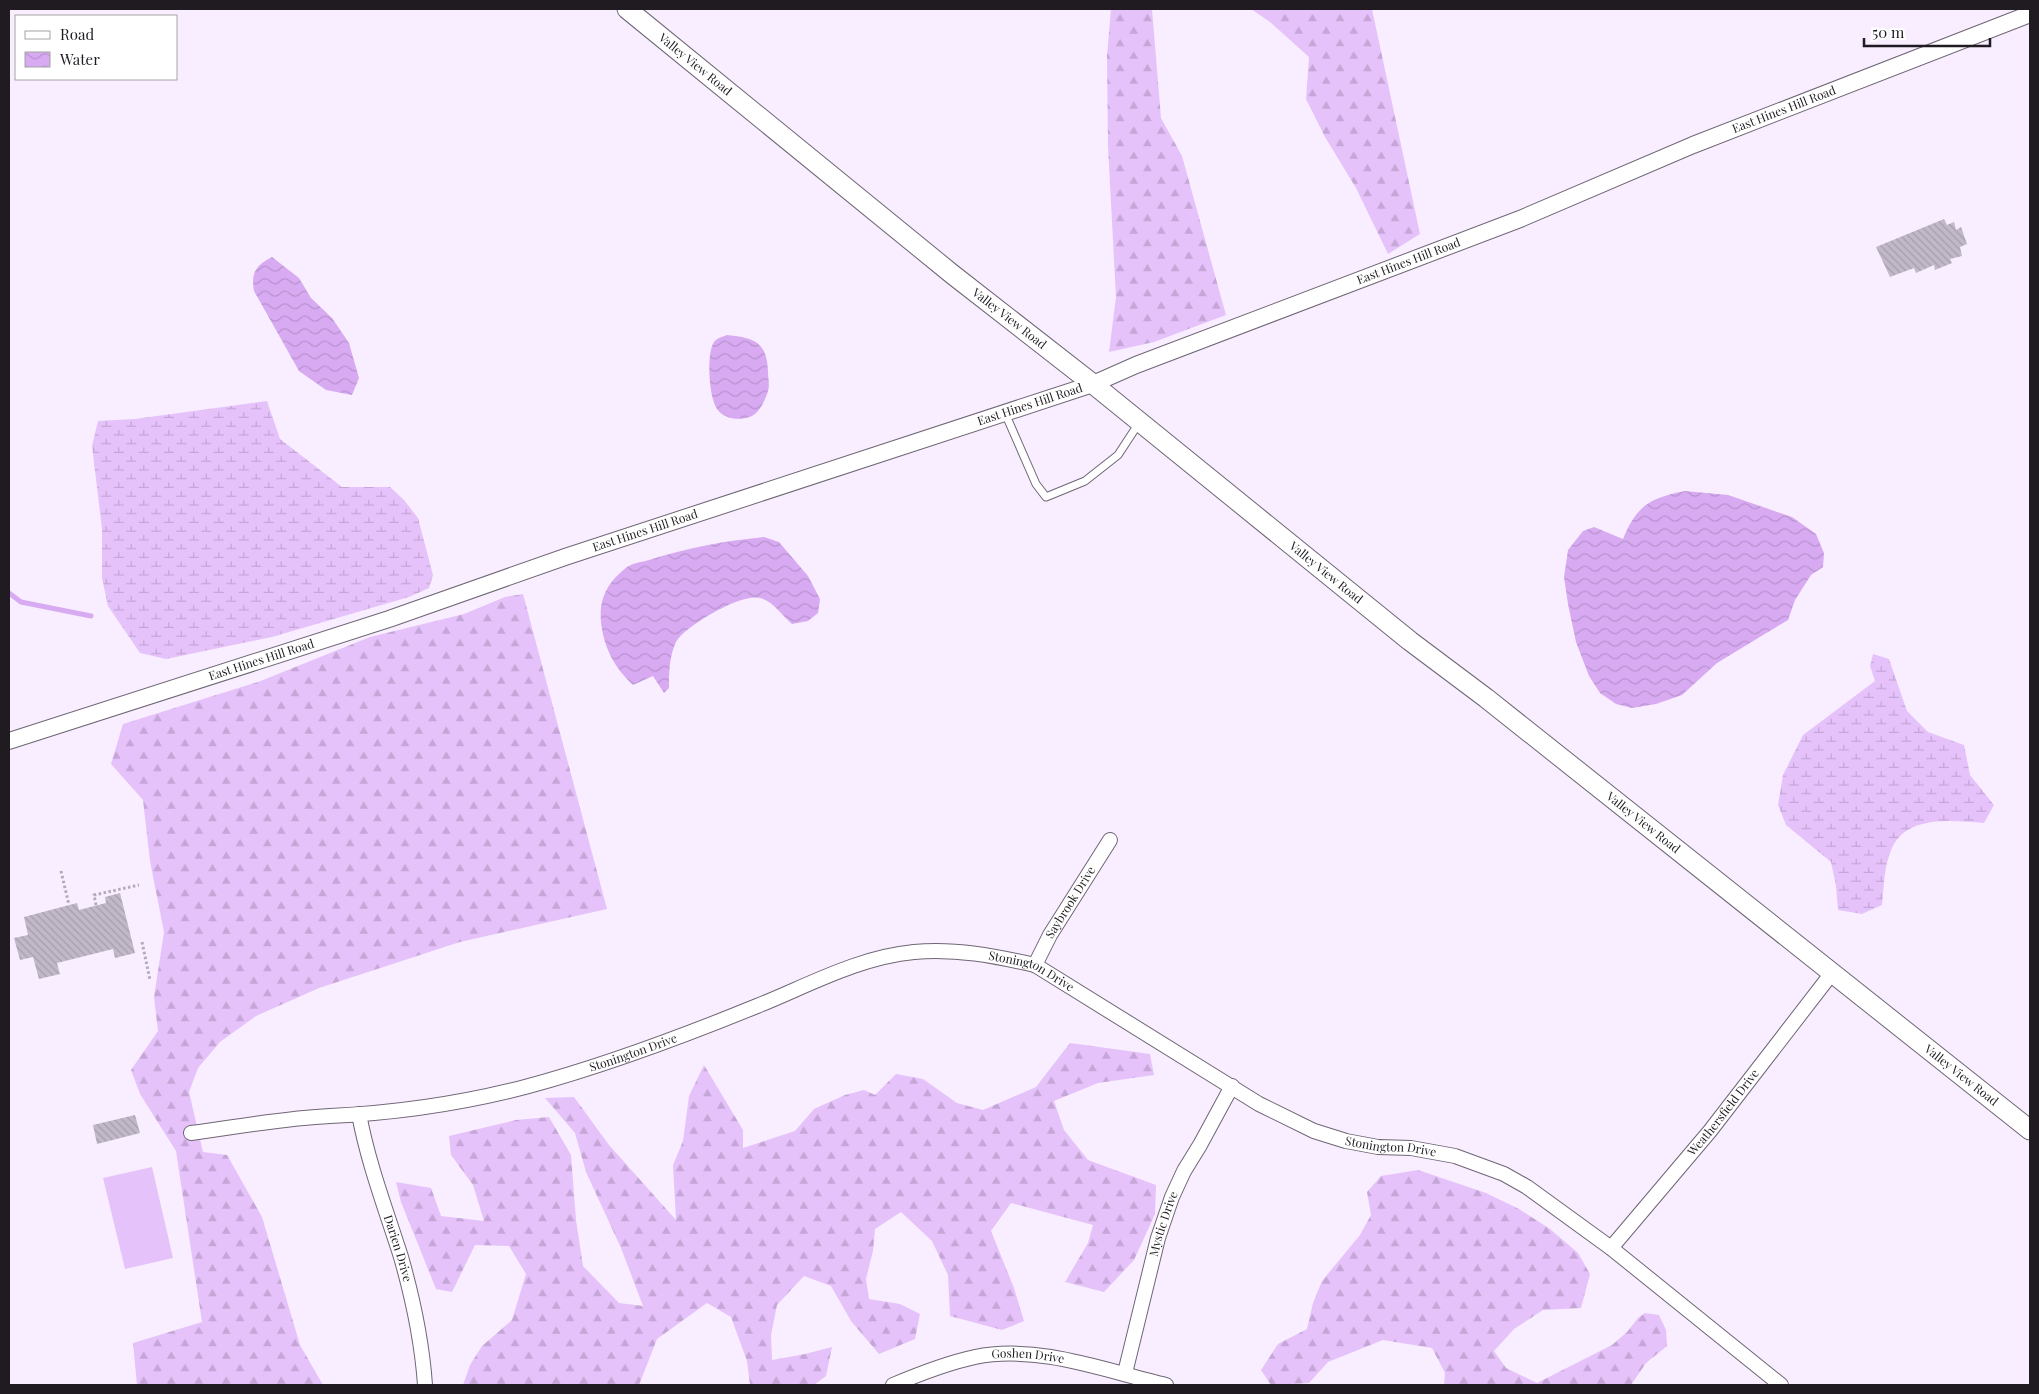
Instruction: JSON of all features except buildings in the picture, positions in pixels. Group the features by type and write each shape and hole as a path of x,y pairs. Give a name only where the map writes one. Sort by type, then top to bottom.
{"main road":[{"name":"Valley View Road","path":"627,9 952,274 1093,384 1410,641 1486,698 2030,1130"}],"street":[{"name":"East Hines Hill Road","path":"9,741 389,619 565,557 1093,384 1145,361 1520,219 1693,145 2030,14"},
{"name":"Saybrook Drive","path":"1035,965 1050,935 1110,840"},
{"name":"Stonington Drive","path":"191,1133 358,1114 485,1096 562,1077 685,1035 846,969 884,956 913,952 962,952 1035,965 1286,1119 1314,1131 1346,1141 1434,1151 1462,1158 1495,1170 1527,1187 1611,1248 1781,1385"},
{"name":"Weathersfield Drive","path":"1611,1248 1710,1131 1832,973"},
{"name":"Mystic Drive","path":"1125,1373 1158,1238 1172,1197 1184,1171 1232,1086"},
{"name":"Darien Drive","path":"358,1114 368,1154 408,1283 424,1363 425,1385"},
{"name":"Goshen Drive","path":"893,1385 956,1362 998,1354 1029,1355 1096,1366 1166,1385"}],"lane":[{"path":"1005,413 1036,484 1046,497 1085,481 1118,455 1140,422"}],"path":[{"path":"61,871 69,906"},
{"path":"96,905 94,895 138,885"},
{"path":"142,942 150,980"}],"green space":[{"path":"1111,9 1152,9 1161,118 1182,156 1226,315 1154,342 1109,352 1116,297 1108,146 1107,56"},
{"path":"1251,9 1372,9 1420,234 1388,254 1356,188 1325,137 1306,99 1309,57 1270,22"},
{"path":"267,401 280,439 342,487 390,487 404,500 418,518 433,575 429,588 409,597 272,637 166,659 140,653 108,606 102,578 102,529 92,446 98,421 135,419"},
{"path":"523,594 607,909 460,942 319,988 256,1016 220,1042 198,1068 189,1092 203,1152 227,1155 262,1217 300,1345 323,1385 137,1385 133,1343 202,1322 176,1151 140,1094 131,1070 158,1031 154,997 164,932 150,861 143,800 111,764 123,724 258,682 370,637 464,614 505,597"},
{"path":"1873,654 1889,659 1907,711 1928,732 1964,745 1970,775 1994,805 1984,823 1960,821 1933,822 1909,829 1899,837 1887,861 1882,905 1862,914 1838,910 1831,862 1786,825 1778,805 1783,775 1803,735 1875,681 1870,666"},
{"path":"1070,1043 1150,1054 1154,1075 1098,1083 1054,1101 1064,1130 1088,1160 1156,1185 1155,1214 1134,1260 1104,1292 1065,1282 1088,1243 1093,1225 1011,1203 991,1231 1014,1288 1024,1321 1002,1330 950,1316 948,1275 932,1241 901,1212 875,1229 873,1251 866,1279 869,1299 900,1304 920,1314 915,1339 879,1354 851,1321 831,1286 804,1276 777,1305 771,1335 772,1360 832,1347 826,1376 814,1385 750,1385 747,1361 731,1317 707,1303 657,1339 639,1385 463,1385 470,1365 482,1346 512,1320 526,1274 509,1246 475,1245 452,1292 436,1289 401,1202 396,1182 431,1188 441,1216 484,1221 473,1185 451,1155 449,1136 516,1120 549,1117 571,1155 576,1220 583,1266 619,1303 643,1306 621,1248 586,1172 575,1133 545,1098 574,1097 609,1145 676,1220 673,1165 683,1141 689,1096 704,1065 743,1130 743,1148 795,1131 814,1109 845,1095 864,1090 875,1095 896,1074 923,1079 957,1103 983,1110 1036,1087"},
{"path":"152,1167 173,1258 125,1269 103,1178"},
{"path":"1418,1170 1486,1193 1519,1209 1550,1229 1578,1253 1590,1274 1581,1308 1543,1310 1514,1329 1494,1351 1506,1368 1537,1383 1612,1345 1645,1313 1659,1315 1666,1330 1667,1346 1646,1363 1631,1385 1444,1385 1445,1373 1432,1348 1383,1340 1328,1362 1309,1383 1271,1385 1261,1370 1278,1344 1307,1329 1313,1303 1322,1281 1360,1235 1371,1215 1367,1192 1381,1176"}],"water":[{"path":"272,257 299,278 311,298 332,318 349,343 359,378 352,395 326,390 299,371 254,291 253,279 258,267"},
{"path":"727,335 745,338 758,343 765,354 768,391 757,412 750,417 735,419 724,416 717,409 712,396 710,356 714,342"},
{"path":"1685,491 1728,495 1792,517 1816,534 1824,553 1823,567 1811,575 1795,600 1788,620 1717,663 1682,695 1656,704 1632,708 1616,704 1600,693 1589,676 1576,642 1564,577 1568,550 1583,531 1594,527 1623,539 1634,518 1646,505 1654,500"},
{"path":"764,537 779,542 808,576 820,599 818,613 808,621 792,624 773,605 760,598 751,598 727,606 714,612 681,635 672,653 669,688 664,693 653,676 633,685 615,664 607,649 602,631 601,613 603,598 615,578 632,564 706,546"}],"waterway":[{"path":"9,593 21,602 91,616"}]}
